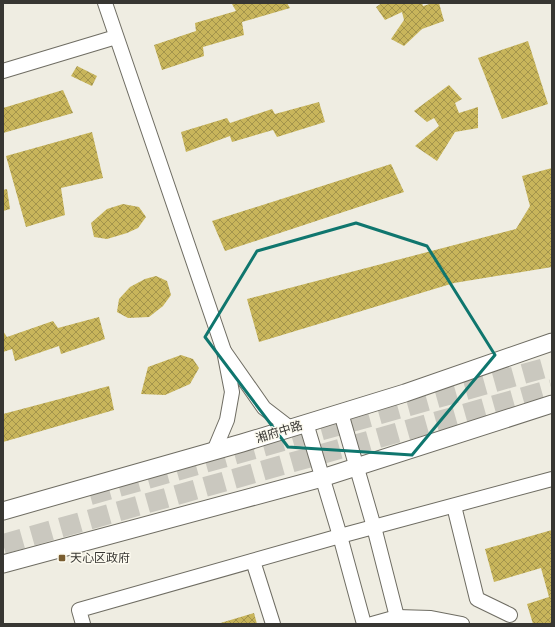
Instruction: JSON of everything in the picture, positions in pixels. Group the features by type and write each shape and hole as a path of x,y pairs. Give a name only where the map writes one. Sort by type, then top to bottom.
{"main road":[{"name":"湘府中路","path":"3,511 298,426 405,393 552,342"},
{"path":"3,564 357,468 552,404"}],"street":[{"path":"105,3 224,351 232,392 227,420 214,451"},
{"path":"3,71 116,37"},
{"path":"224,351 264,408 298,426 322,478 340,536 364,624"},
{"path":"340,412 374,527 398,617"},
{"path":"83,624 79,610 340,536 552,480"},
{"path":"454,506 477,599 510,615"},
{"path":"253,561 273,624"},
{"path":"372,624 398,617 431,618 462,624"}],"highlighted area":[{"path":"356,223 427,246 495,355 412,455 288,447 205,337 257,251"}],"building":[{"path":"287,3 290,8 242,22 244,35 203,47 204,56 162,70 154,45 196,31 195,23 236,11 232,4"},
{"path":"382,3 422,3 423,6 439,3 444,21 422,29 404,46 391,39 404,20 402,12 385,20 376,7"},
{"path":"528,41 548,104 502,119 478,58"},
{"path":"77,66 97,76 92,86 71,76"},
{"path":"449,85 462,99 455,103 459,113 478,107 478,128 455,132 437,161 415,146 439,126 434,118 427,122 414,111"},
{"path":"63,90 73,113 3,133 3,108"},
{"path":"319,102 325,122 277,137 273,130 232,142 230,136 186,152 181,132 227,118 230,123 272,109 275,114"},
{"path":"92,132 103,178 61,188 65,215 26,227 6,156"},
{"path":"391,164 404,192 225,251 212,221"},
{"path":"552,168 552,267 454,283 259,342 247,299 516,229 530,206 522,176"},
{"path":"7,189 10,209 3,211 3,190"},
{"path":"123,204 139,207 146,217 138,228 107,239 94,237 91,223 107,209"},
{"path":"156,276 167,281 171,295 163,306 149,317 128,318 117,312 119,299 130,287 145,279"},
{"path":"99,317 105,339 61,354 59,346 15,361 12,349 3,352 3,331 7,337 53,321 58,328"},
{"path":"181,355 193,359 199,368 190,384 165,395 141,394 148,367"},
{"path":"109,386 114,410 3,442 3,414"},
{"path":"552,530 552,624 533,624 527,604 549,597 541,568 494,582 485,549"},
{"path":"254,613 257,624 217,624"}],"tunnel":[{"path":"90,495 552,366"},
{"path":"3,544 552,389"}],"place":[{"name":"天心区政府","path":"62,558"}]}
